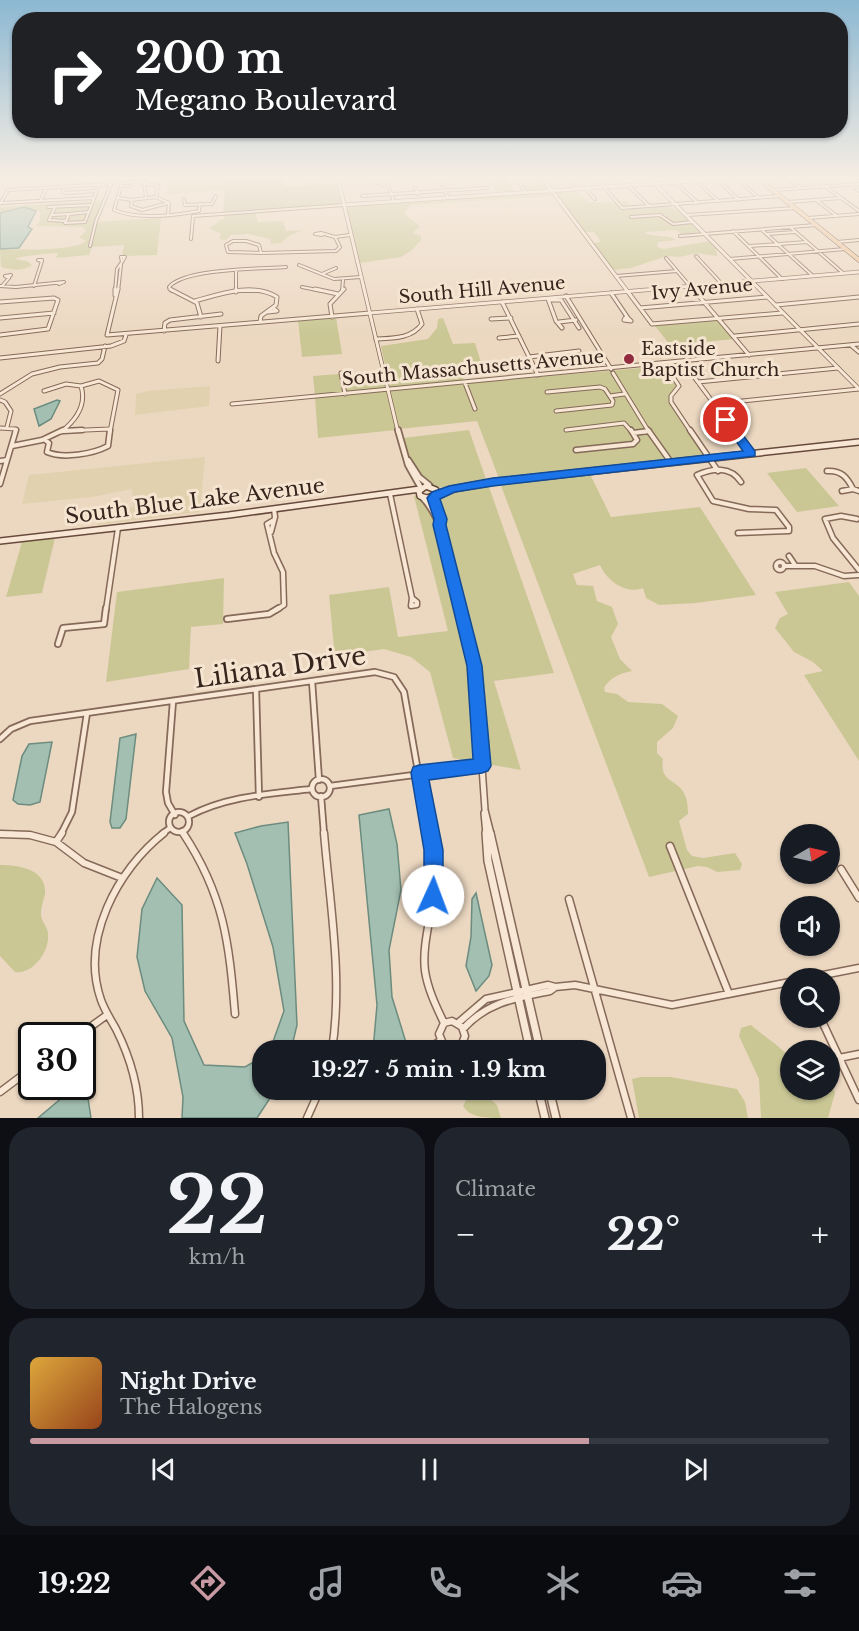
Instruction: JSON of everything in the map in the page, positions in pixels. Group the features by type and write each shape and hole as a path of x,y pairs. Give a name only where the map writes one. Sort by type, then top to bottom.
{"main road":[{"path":"824,231 858,257"},
{"path":"467,486 435,495 433,488 859,442"},
{"name":"South Blue Lake Avenue","path":"0,541 433,488"},
{"path":"420,489 421,496"},
{"name":"South Blue Lake Avenue","path":"392,494 435,495"}],"street":[{"path":"90,246 94,231"},
{"path":"191,239 192,231"},
{"path":"349,231 406,458 420,483 420,489"},
{"path":"583,231 652,324 782,313"},
{"path":"702,231 859,389"},
{"path":"680,236 731,231"},
{"path":"733,231 782,279"},
{"path":"764,231 813,276"},
{"path":"767,234 796,232 843,273"},
{"path":"322,235 334,237 350,235"},
{"path":"261,253 259,245 251,241 232,241 226,245 228,252 261,253 289,253 306,250 317,253 331,252 340,247 338,240 334,237"},
{"path":"837,242 859,240"},
{"path":"749,246 807,242"},
{"path":"730,259 846,249"},
{"path":"696,256 721,284"},
{"path":"666,258 750,355"},
{"path":"34,286 42,260"},
{"name":"South Hill Avenue","path":"121,263 107,335 859,272"},
{"path":"299,265 334,279 361,277"},
{"path":"201,317 201,309 194,301 170,290 171,283 210,272 286,267"},
{"path":"321,274 336,268"},
{"path":"236,270 236,292"},
{"path":"616,276 677,271"},
{"path":"1,286 8,282 9,277"},
{"path":"332,316 330,304 344,289 343,280"},
{"path":"1,286 58,284"},
{"path":"303,287 339,294"},
{"path":"269,292 273,289"},
{"path":"194,301 236,292 269,292 277,297 273,308 277,311 267,312 261,316 260,322"},
{"path":"611,293 628,318"},
{"path":"566,296 648,431 670,461"},
{"name":"Ivy Avenue","path":"639,308 767,297"},
{"path":"776,305 859,297"},
{"path":"0,302 57,298 50,327 46,330 0,335"},
{"path":"562,328 548,299 561,300 579,328"},
{"path":"502,302 539,376"},
{"path":"376,339 409,336 418,332 422,324 417,309"},
{"path":"0,318 54,313"},
{"path":"164,331 168,321 221,314"},
{"path":"491,319 511,318"},
{"path":"559,322 580,320"},
{"path":"734,336 859,324"},
{"path":"218,362 220,355 219,326"},
{"path":"0,358 121,344 126,335"},
{"path":"499,338 519,336"},
{"name":"South Massachusetts Avenue","path":"232,404 612,371 664,363 859,344"},
{"path":"851,345 859,352"},
{"path":"0,394 32,374 60,367 98,363 104,356 105,346"},
{"path":"530,357 579,351"},
{"path":"3,366 9,358"},
{"path":"683,362 751,453"},
{"path":"664,363 679,386 671,396 671,402 718,470"},
{"path":"698,382 838,368"},
{"path":"341,373 345,394"},
{"path":"44,392 66,384 81,386 99,381 117,387 108,446 98,451 49,454 47,452 49,443 45,440"},
{"path":"465,383 475,409"},
{"path":"12,446 45,440 63,431 76,418 84,399 81,386"},
{"path":"547,392 600,387 606,388 613,401 612,405 556,411"},
{"path":"714,404 859,389"},
{"path":"610,396 625,394"},
{"path":"0,400 5,402 12,414 7,427"},
{"path":"566,430 624,423 637,440 633,444 576,450"},
{"path":"0,428 16,429 0,484"},
{"path":"63,431 73,433 109,429"},
{"path":"633,433 648,431"},
{"path":"406,458 419,477 433,488"},
{"path":"0,461 7,460"},
{"path":"738,533 789,531 789,527 776,510 749,509 713,501 698,475 701,472 718,470 733,472 741,482"},
{"path":"827,471 834,470 842,473 853,489"},
{"path":"842,491 853,489 859,491"},
{"path":"392,494 412,598"},
{"path":"435,495 433,501 439,513 440,525"},
{"path":"421,496 433,508 440,525 475,666 485,810 538,1040"},
{"path":"227,620 269,614 284,605 283,572 274,553 271,532 267,524 274,520 274,508"},
{"path":"858,520 833,516 825,519 824,522 859,570"},
{"path":"58,644 63,628 104,624 119,527"},
{"path":"789,556 795,566"},
{"path":"784,566 815,566 844,576 859,575"},
{"name":"Liliana Drive","path":"0,739 20,724 87,713 375,672 394,677 404,692 435,869 424,963 429,990 444,1023"},
{"path":"312,681 319,780"},
{"path":"256,689 259,797"},
{"path":"173,701 166,792 168,804 175,815"},
{"path":"56,842 72,812 87,713"},
{"path":"330,786 482,766"},
{"path":"319,780 327,781 330,786 328,793 321,796 314,794 311,789 313,783 319,780"},
{"path":"189,816 198,810 232,801 311,789"},
{"path":"321,796 337,990 337,1017 334,1040"},
{"path":"485,810 483,819 488,861 528,1040"},
{"path":"184,813 189,816 189,823 182,831 175,832 170,828 169,823 175,815 184,813"},
{"path":"140,1118 135,1076 100,996 96,970 99,935 105,914 122,878 148,846 170,828"},
{"path":"182,831 202,858 218,896 227,930 235,1014"},
{"path":"0,834 30,835 56,842 84,863 122,878"},
{"path":"670,846 729,994"},
{"path":"842,869 859,898"},
{"path":"569,899 631,1118"},
{"path":"840,972 859,968"},
{"path":"458,1023 486,999 526,992 550,991 555,987 576,985 672,1005 780,984"},
{"path":"463,1029 489,1005 517,994"},
{"path":"96,1023 107,1015"},
{"path":"440,1040 440,1031 444,1023 452,1021 458,1023 463,1029 463,1040"},
{"path":"840,1058 859,1054"},
{"path":"840,1060 859,1100"},
{"path":"0,1092 18,1078"},
{"path":"307,1118 315,1100"},
{"path":"541,1100 545,1118"},
{"path":"551,1100 555,1118"}],"shaded area":[{"path":"0,231 31,231 19,248 0,249"},
{"path":"86,231 160,231 157,255 122,256 124,245 92,247 89,255 56,258 58,253 29,256 15,259 27,261 32,265 29,267 9,269 1,267 0,249 71,247 86,241 79,237"},
{"path":"215,231 300,231 281,243 271,244 270,239 249,234 231,235 226,240 219,239 221,234"},
{"path":"352,231 415,231 413,233 421,236 421,240 412,250 401,257 360,263"},
{"path":"658,231 645,233 676,240 658,242 657,247 664,249 710,241 716,248 717,256 696,253 680,257 667,256 631,268 612,270 593,243 601,242 594,232 584,232"},
{"path":"677,231 700,231 684,235"},
{"path":"336,317 342,354 302,357 298,320"},
{"path":"443,318 453,344 475,343 483,369 461,371 464,382 390,389 381,346 428,339 437,328 438,319"},
{"path":"719,320 735,339 670,345 655,326"},
{"path":"665,366 678,386 670,396 670,402 708,457 671,460 612,373 623,393 611,395 606,388 599,386 546,392 600,388 604,389 612,401 610,404 555,412 613,405 615,401 612,396 624,395 646,430 634,432 624,423 564,429 624,424 635,440 632,443 575,450 634,444 638,440 635,434 648,432 668,461 500,481 477,421 399,429 389,391 464,384 474,410 477,409 467,383"},
{"path":"381,370 386,390 347,393 342,374"},
{"path":"339,374 344,394 315,396 313,376"},
{"path":"210,386 209,406 135,415 136,394 147,391"},
{"path":"386,391 396,430 318,438 315,398"},
{"path":"57,400 60,401 51,419 39,426 34,409"},
{"path":"469,430 487,482 417,490 403,438"},
{"path":"205,457 200,512 98,525 95,520 101,510 133,507 132,489 92,497 22,504 29,475"},
{"path":"806,468 839,506 797,512 767,473"},
{"path":"589,472 611,517 700,507 756,595 696,603 659,605 646,598 643,588 637,590 617,585 600,565 573,574 577,585 593,586 597,601 612,607 618,624 611,637 620,659 632,671 612,679 606,684 605,692 617,694 628,702 662,704 678,716 673,728 657,742 657,753 663,759 665,775 684,792 687,801 688,814 679,821 687,850 692,856 703,858 735,853 742,864 740,870 717,872 698,866 649,877 500,483"},
{"path":"488,484 554,673 494,681 521,770 453,758 430,672 411,657 384,649 329,657 330,648 334,647 329,595 389,587 398,637 448,631 414,496"},
{"path":"55,538 42,593 6,597 22,542"},
{"path":"224,578 223,624 191,627 189,669 106,682 117,592"},
{"path":"849,582 859,596 859,761 804,675 823,671 813,662 794,652 775,628 780,618 788,614 775,592"},
{"path":"136,734 126,819 120,828 112,828 110,822 120,738"},
{"path":"52,742 40,802 30,805 18,804 13,800 22,756 29,744"},
{"path":"389,809 397,844 401,890 389,950 392,997 405,1040 374,1040 377,1005 359,815"},
{"path":"288,822 297,1025 293,1040 274,1040 284,1011 273,947 235,833"},
{"path":"0,865 30,870 37,874 44,886 45,894 41,915 48,931 48,941 43,954 34,966 22,972 15,972 0,956"},
{"path":"157,878 182,905 184,1021 204,1065 245,1067 252,1063 252,1100 269,1100 257,1118 182,1118 183,1097 172,1038 145,991 137,957 142,909"},
{"path":"476,893 492,965 489,976 476,991 466,966 471,937 472,899"},
{"path":"751,1025 780,1048 780,1100 833,1100 828,1118 761,1118 759,1079 739,1036 741,1028"},
{"path":"671,1077 737,1089 745,1102 748,1118 639,1118 632,1079"},
{"path":"59,1100 88,1100 91,1118 38,1118"},
{"path":"466,1100 492,1100 497,1105 501,1118 479,1116 470,1113 463,1106"}],"place":[{"name":"Eastside Baptist Church","path":"629,359"}],"route":[{"path":"433,896 435,869 433,850 419,773 482,766 475,666 440,525 441,519 433,498 453,489 493,482 751,453 726,420"}]}
